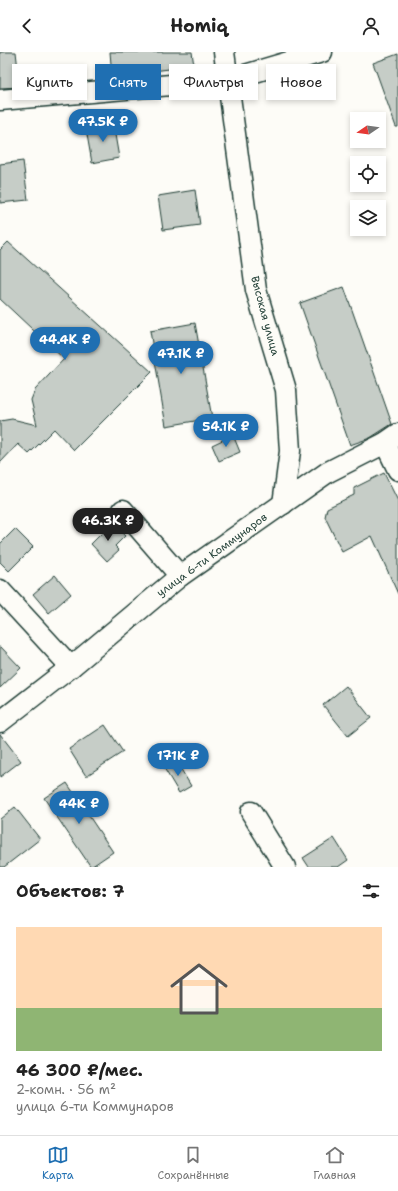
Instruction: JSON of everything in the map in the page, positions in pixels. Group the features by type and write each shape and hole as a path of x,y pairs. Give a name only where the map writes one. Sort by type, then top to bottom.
{"street":[{"name":"Высокая улица","path":"224,52 226,64"},
{"path":"258,71 322,52"},
{"path":"0,100 169,85"},
{"name":"Высокая улица","path":"231,100 256,290 286,390 290,451 283,504"},
{"path":"392,439 398,470"},
{"name":"улица 6-ти Коммунаров","path":"0,722 71,667 180,576 328,472 392,439"},
{"path":"123,510 180,576"},
{"path":"0,590 71,667"},
{"path":"251,812 285,867"}],"building":[{"path":"0,52 16,52 17,64 12,64 12,87 0,88"},
{"path":"110,52 192,52 194,64 169,64 169,69 161,70 161,64 111,64"},
{"path":"398,54 398,127 396,127 373,63"},
{"path":"113,123 119,158 92,163 86,129"},
{"path":"23,161 28,200 0,203 0,164"},
{"path":"195,190 200,225 163,230 158,196"},
{"path":"8,242 152,372 74,450 54,429 29,454 18,444 0,463 0,421 12,419 37,425 31,400 35,390 64,359 0,299 0,250"},
{"path":"344,287 392,424 370,438 350,445 300,303"},
{"path":"195,323 212,418 166,426 150,331"},
{"path":"233,435 240,452 219,461 212,445"},
{"path":"384,473 398,501 398,594 372,536 342,552 325,517 327,508 354,495 354,488"},
{"path":"112,523 125,536 115,546 119,550 107,561 91,544"},
{"path":"15,529 33,547 9,571 0,562 0,544"},
{"path":"55,575 71,594 49,613 33,594"},
{"path":"0,646 21,668 0,688"},
{"path":"346,686 371,718 348,736 323,705"},
{"path":"105,725 123,752 86,776 69,749"},
{"path":"0,734 21,761 0,777"},
{"path":"176,761 191,786 179,793 164,768"},
{"path":"67,783 113,852 91,867 44,798"},
{"path":"15,807 40,839 4,867 0,867 0,819"},
{"path":"334,838 348,860 338,867 309,867 303,858"}]}
